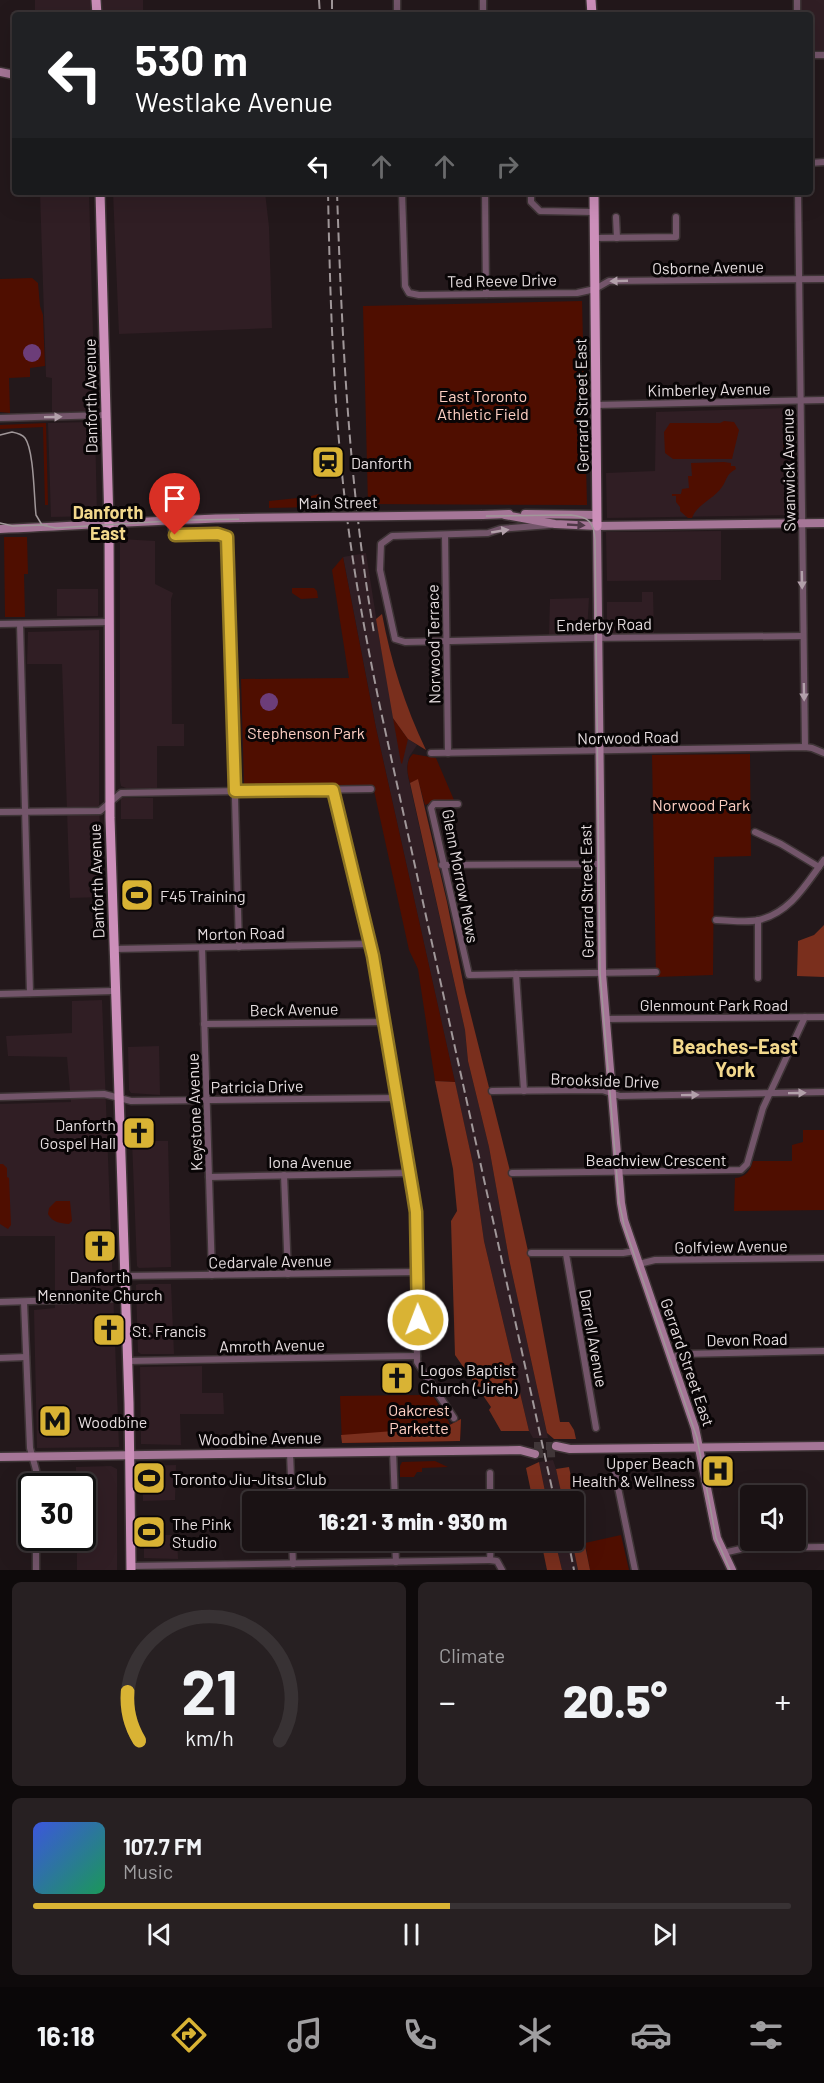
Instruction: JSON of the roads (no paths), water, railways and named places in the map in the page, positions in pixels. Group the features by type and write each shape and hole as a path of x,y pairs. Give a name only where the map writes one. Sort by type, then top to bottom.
{"main road":[{"name":"Danforth Avenue","path":"100,195 109,524 109,801 127,1361 131,1568"},
{"name":"Gerrard Street East","path":"594,195 602,973 618,1172 622,1210 700,1447 717,1538 732,1570"},
{"name":"Main Street","path":"505,514 555,524 597,526 824,523"},
{"name":"Main Street","path":"0,529 171,519 505,514 597,515"},
{"path":"557,1449 824,1446"},
{"name":"Woodbine Avenue","path":"0,1457 534,1450"}],"street":[{"name":"Ted Reeve Drive","path":"402,195 405,286 409,293 419,295 577,293 595,289"},
{"path":"485,195 486,294"},
{"path":"531,195 531,202 540,211 594,212"},
{"name":"Swanwick Avenue","path":"798,195 805,747"},
{"path":"594,238 676,237 676,217"},
{"path":"616,218 617,238"},
{"name":"Osborne Avenue","path":"595,289 609,281 824,279"},
{"name":"Kimberley Avenue","path":"595,405 824,400"},
{"path":"0,418 106,415"},
{"path":"171,519 172,531 175,535 218,534 227,537 239,947"},
{"name":"Main Street","path":"405,642 395,639 393,635 382,580 380,552 381,544 386,539 392,536 488,533 500,529 520,529 555,524"},
{"name":"Norwood Terrace","path":"445,535 448,753"},
{"path":"0,624 109,622"},
{"path":"20,624 30,993"},
{"name":"Enderby Road","path":"405,642 803,636"},
{"name":"Norwood Road","path":"431,753 805,747 824,753"},
{"path":"0,812 100,811 121,793 371,789"},
{"path":"333,790 370,944 416,1212 417,1362 454,1418"},
{"name":"Glenn Morrow Mews","path":"458,804 434,804 431,808 442,865 469,975 516,974"},
{"path":"754,832 781,844 819,867"},
{"path":"716,920 758,920 778,911 794,900 824,860"},
{"path":"442,865 600,864"},
{"path":"758,920 758,978"},
{"name":"Morton Road","path":"113,949 370,944"},
{"name":"Keystone Avenue","path":"202,948 212,1275"},
{"path":"524,1091 516,974 656,972"},
{"path":"0,994 114,991"},
{"name":"Beachview Crescent","path":"512,1173 741,1170 747,1164 763,1108 805,1017"},
{"name":"Glenmount Park Road","path":"605,1019 824,1017"},
{"name":"Beck Avenue","path":"204,1024 385,1022"},
{"name":"Brookside Drive","path":"492,1091 602,1090 620,1096 824,1092"},
{"name":"Patricia Drive","path":"0,1097 104,1094 131,1101 398,1098"},
{"name":"Iona Avenue","path":"209,1176 410,1173"},
{"path":"284,1175 288,1274"},
{"path":"531,1253 634,1251"},
{"name":"Darrell Avenue","path":"566,1254 596,1428"},
{"name":"Golfview Avenue","path":"639,1264 655,1260 824,1258"},
{"name":"Cedarvale Avenue","path":"124,1276 417,1272"},
{"path":"0,1302 125,1298"},
{"path":"24,1302 30,1448 36,1473"},
{"name":"Devon Road","path":"671,1358 681,1354 824,1351"},
{"name":"Amroth Avenue","path":"127,1361 417,1356"},
{"path":"0,1358 26,1357"},
{"path":"393,1451 394,1491"},
{"path":"291,1453 292,1491"},
{"path":"614,1468 635,1570"},
{"path":"490,1473 490,1491"},
{"path":"723,1553 745,1548 824,1547"},
{"path":"36,1551 36,1570"},
{"path":"292,1551 293,1564"},
{"path":"396,1551 396,1562"},
{"path":"490,1551 490,1560"},
{"path":"131,1568 490,1560 497,1561 502,1570"},
{"path":"428,1562 428,1570"}],"tunnel":[{"path":"534,1446 556,1446"},
{"path":"535,1454 558,1453"}],"tram line":[{"path":"0,435 12,432 25,438 32,463 36,515 42,525 56,528 185,520 571,515 582,517 592,525 595,540 600,973 619,1202 624,1225 697,1438 716,1538 730,1570"},
{"path":"0,523 13,526 47,525"}],"railway":[{"path":"319,0 320,12"},
{"path":"332,0 332,12"},
{"path":"328,195 331,308 338,424 348,527 360,604 380,707 553,1491"},
{"path":"337,195 348,413 358,523 374,633"},
{"path":"570,1551 574,1570"}],"place":[{"name":"Danforth","path":"328,462"},
{"name":"F45 Training","path":"137,895"},
{"name":"Danforth Gospel Hall","path":"139,1133"},
{"name":"Danforth Mennonite Church","path":"100,1246"},
{"name":"St. Francis","path":"109,1330"},
{"name":"Logos Baptist Church (Jireh)","path":"397,1378"},
{"name":"Woodbine","path":"55,1421"},
{"name":"Upper Beach Health & Wellness","path":"718,1471"},
{"name":"Toronto Jiu-Jitsu Club","path":"149,1478"},
{"name":"The Pink Studio","path":"149,1532"}],"district":[{"name":"Danforth East","path":"108,522"},
{"name":"Beaches–East York","path":"735,1058"}],"park label":[{"name":"East Toronto Athletic Field","path":"483,404"},
{"name":"Stephenson Park","path":"306,732"},
{"name":"Norwood Park","path":"701,804"},
{"name":"Oakcrest Parkette","path":"419,1418"}]}
